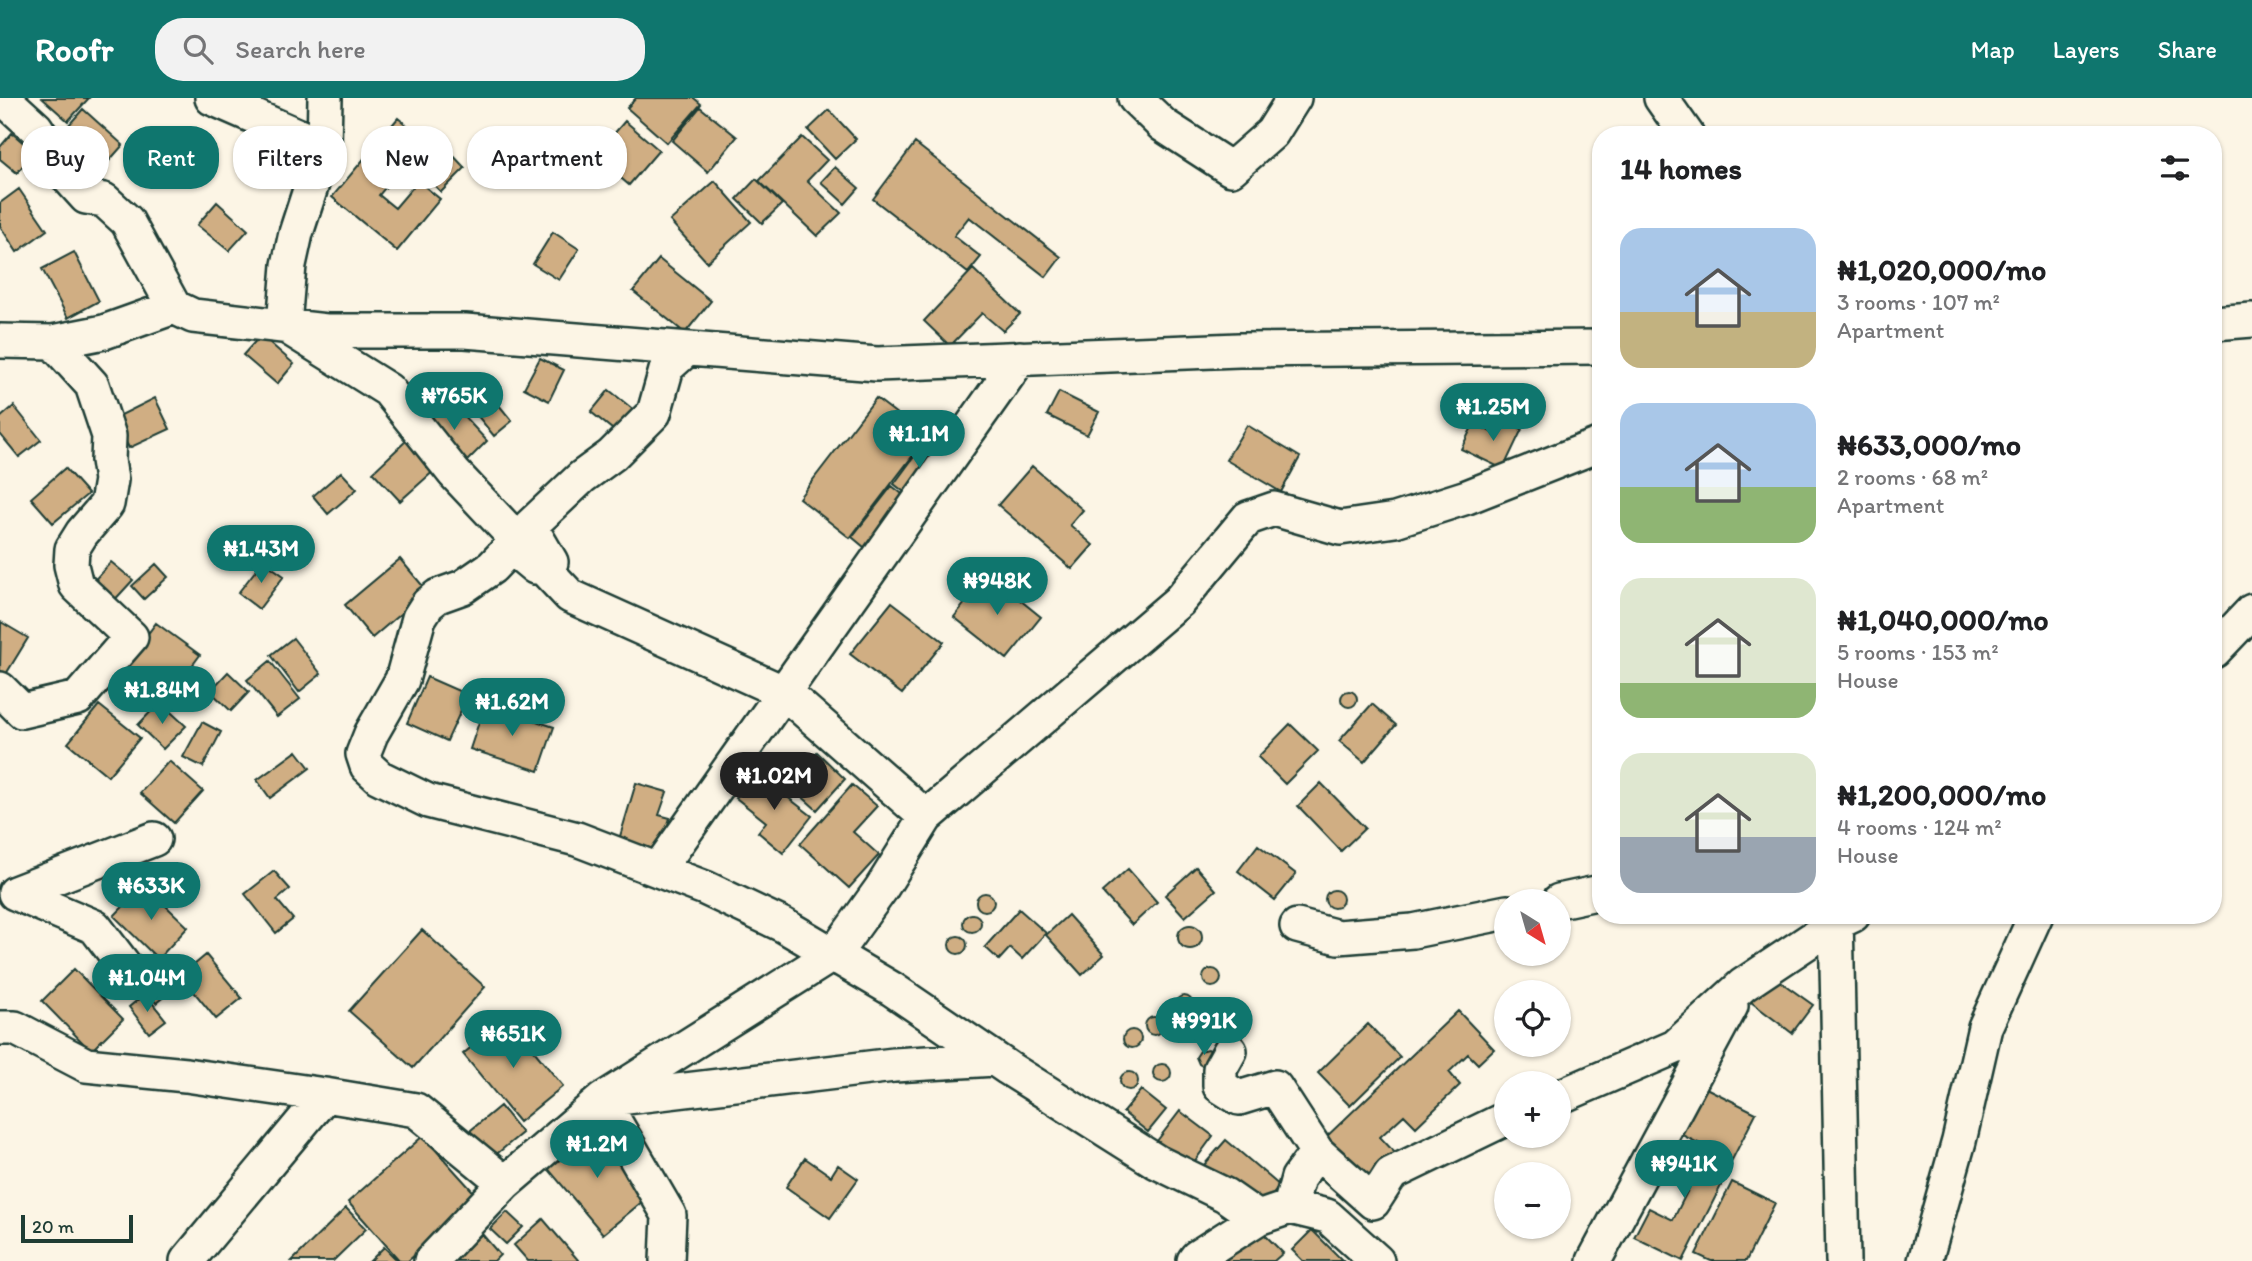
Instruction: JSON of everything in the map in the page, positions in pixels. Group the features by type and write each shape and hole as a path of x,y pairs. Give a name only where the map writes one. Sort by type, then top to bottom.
{"street":[{"path":"4,98 36,128 67,176 86,197 104,200 127,220 174,307 193,316 326,331 465,331 877,365 1238,351 1592,347"},
{"path":"212,98 276,126"},
{"path":"324,126 325,98"},
{"path":"1135,98 1163,125 1231,169 1272,132 1294,98"},
{"path":"1661,98 1681,126"},
{"path":"284,325 291,254 311,189"},
{"path":"0,341 53,342 104,332 174,307"},
{"path":"2222,322 2252,320"},
{"path":"284,325 388,390 454,473 570,596"},
{"path":"0,689 22,711 78,698 131,636 76,585 71,565 72,549 107,504 111,480 109,436 92,385 53,342"},
{"path":"570,596 530,526 582,477 612,456 654,413 667,367 687,349"},
{"path":"658,870 1020,358"},
{"path":"430,1261 505,1183 602,1100 835,953 881,889 926,817 1179,601 1248,518 1274,509 1340,528 1395,520 1467,498 1592,448"},
{"path":"926,817 785,693 570,596 512,547 463,587 438,596 428,604 419,618 402,680 365,746 363,759 379,777 428,801 577,839 705,888 783,925 835,953 892,989 995,1059 1157,1162 1225,1195 1258,1218"},
{"path":"2222,642 2252,611"},
{"path":"5,892 154,839"},
{"path":"5,892 95,927 130,973"},
{"path":"1572,898 1592,894"},
{"path":"1297,926 1338,937 1413,931 1494,915"},
{"path":"1571,1092 1675,1046 1743,985 1833,924"},
{"path":"1842,924 1843,1261"},
{"path":"1933,1254 1985,1027 2032,924"},
{"path":"1594,1261 1743,985"},
{"path":"0,1028 15,1027 86,1065 186,1075 416,1110 505,1183"},
{"path":"1230,1051 1220,1069 1220,1086 1239,1098 1275,1087 1317,1152 1373,1202 1391,1174 1494,1124"},
{"path":"602,1100 894,1065 995,1059"},
{"path":"187,1261 325,1095"},
{"path":"602,1100 669,1214 667,1261"},
{"path":"1290,1207 1298,1178 1317,1152"},
{"path":"1194,1261 1258,1218 1290,1207 1326,1216 1377,1261"}],"building":[{"path":"42,98 89,98 68,121"},
{"path":"636,98 694,98 701,104 667,143 627,108"},
{"path":"700,107 737,137 708,172 672,141"},
{"path":"83,109 102,126 68,126"},
{"path":"829,110 856,139 835,159 808,130"},
{"path":"398,118 408,126 391,126"},
{"path":"625,121 659,150 629,185 627,126 621,126"},
{"path":"109,132 123,145 109,161"},
{"path":"12,133 21,141 21,168 17,173 0,159 0,147"},
{"path":"802,137 827,160 807,181 841,213 817,236 759,181"},
{"path":"915,143 1061,257 1046,277 969,217 954,236 981,257 968,273 873,199"},
{"path":"453,155 465,168 453,180"},
{"path":"361,162 361,189 384,189 379,195 395,208 411,189 428,189 440,199 397,251 332,197 339,189 347,189 347,179"},
{"path":"835,167 859,188 845,204 821,182"},
{"path":"756,179 782,204 762,223 737,199"},
{"path":"715,181 751,222 707,262 670,221"},
{"path":"19,189 47,230 17,252 0,226 0,203"},
{"path":"217,202 248,230 229,251 197,225"},
{"path":"553,232 579,249 559,280 533,264"},
{"path":"74,252 99,301 68,318 42,269"},
{"path":"659,259 711,301 685,333 633,291"},
{"path":"973,269 1020,314 1003,331 982,313 950,346 924,321"},
{"path":"261,335 294,364 277,384 243,355"},
{"path":"540,358 564,370 549,401 524,388"},
{"path":"609,390 635,411 617,433 591,412"},
{"path":"1059,392 1099,412 1087,435 1047,415"},
{"path":"155,398 170,429 129,448 115,418"},
{"path":"447,398 487,441 462,466 420,425"},
{"path":"876,398 927,437 850,538 799,498"},
{"path":"494,399 512,421 494,436 476,414"},
{"path":"14,406 41,440 19,457 0,434 0,418"},
{"path":"1501,419 1522,429 1503,469 1461,449 1474,423 1495,434"},
{"path":"1247,425 1300,457 1281,492 1226,460"},
{"path":"408,439 436,469 400,501 373,472"},
{"path":"925,442 944,455 912,498 894,484"},
{"path":"1032,466 1083,510 1070,525 1093,545 1072,569 998,505"},
{"path":"65,468 88,494 53,523 31,498"},
{"path":"341,472 357,489 328,514 313,496"},
{"path":"892,486 911,501 870,552 852,537"},
{"path":"400,559 427,591 372,638 345,605"},
{"path":"263,561 284,576 259,609 238,593"},
{"path":"111,562 133,580 110,605 89,586"},
{"path":"156,564 168,577 144,599 132,586"},
{"path":"988,574 1041,617 1007,659 954,617"},
{"path":"892,602 944,642 902,694 850,654"},
{"path":"1,622 28,638 6,674 0,670"},
{"path":"156,623 200,655 165,702 121,670"},
{"path":"293,638 321,674 299,692 271,655"},
{"path":"270,661 300,699 277,717 247,680"},
{"path":"228,672 249,692 231,711 210,691"},
{"path":"427,677 468,695 447,741 407,723"},
{"path":"1346,691 1352,691 1357,699 1355,705 1346,707 1341,702 1341,696"},
{"path":"160,702 186,726 163,749 138,725"},
{"path":"485,704 554,727 539,771 470,749"},
{"path":"1372,704 1396,725 1364,762 1339,741"},
{"path":"99,705 140,738 108,776 68,743"},
{"path":"202,722 221,732 203,767 183,757"},
{"path":"1290,724 1318,751 1285,784 1258,757"},
{"path":"297,751 310,768 270,798 257,780"},
{"path":"817,752 845,779 817,810 788,784"},
{"path":"169,761 203,791 174,823 140,793"},
{"path":"756,773 812,816 783,853 758,832 766,822 736,798"},
{"path":"636,783 667,792 659,815 670,818 658,855 618,843"},
{"path":"1321,783 1365,828 1341,851 1298,806"},
{"path":"852,785 877,806 853,832 879,855 849,888 800,844"},
{"path":"1258,845 1296,874 1275,900 1238,871"},
{"path":"1196,867 1216,890 1185,917 1165,895"},
{"path":"1128,869 1157,902 1132,925 1102,892"},
{"path":"274,871 290,889 277,900 293,919 276,933 245,894"},
{"path":"144,885 188,927 158,959 114,916"},
{"path":"1334,890 1340,893 1343,899 1340,905 1334,908 1328,905 1325,899 1328,893"},
{"path":"985,893 991,896 994,902 991,908 985,911 979,908 976,902 979,896"},
{"path":"1019,909 1046,933 1022,959 1010,948 999,960 985,947"},
{"path":"972,914 978,917 981,923 978,929 972,932 966,929 963,923 966,917"},
{"path":"1068,915 1104,955 1082,975 1046,935"},
{"path":"1190,925 1199,928 1202,937 1199,946 1190,949 1181,946 1178,937 1181,928"},
{"path":"422,930 485,987 413,1068 349,1011"},
{"path":"958,936 964,939 967,945 964,951 958,954 952,951 949,945 952,939"},
{"path":"206,955 242,998 216,1019 181,976"},
{"path":"74,969 123,1019 91,1051 42,1001"},
{"path":"1212,969 1218,972 1221,978 1218,984 1212,987 1206,984 1203,978 1206,972"},
{"path":"164,970 176,987 156,1003 142,985"},
{"path":"1771,975 1813,1005 1792,1033 1751,1002"},
{"path":"145,994 166,1020 149,1033 129,1007"},
{"path":"1184,996 1190,999 1193,1005 1190,1011 1184,1014 1178,1011 1175,1005 1178,999"},
{"path":"1458,1011 1494,1049 1478,1064 1468,1054 1449,1072 1460,1085 1416,1127 1404,1115 1380,1137 1396,1154 1365,1184 1323,1140"},
{"path":"1154,1017 1160,1020 1163,1026 1160,1032 1154,1035 1148,1032 1145,1026 1148,1020"},
{"path":"507,1018 563,1086 519,1122 463,1054"},
{"path":"1368,1024 1400,1057 1350,1106 1318,1073"},
{"path":"1132,1030 1138,1033 1141,1039 1138,1045 1132,1048 1126,1045 1123,1039 1126,1033"},
{"path":"1208,1049 1213,1053 1204,1067 1196,1057 1200,1051"},
{"path":"1162,1064 1168,1067 1171,1073 1168,1079 1162,1082 1156,1079 1153,1073 1156,1067"},
{"path":"1129,1072 1135,1075 1138,1081 1135,1087 1129,1090 1123,1087 1120,1081 1123,1075"},
{"path":"1696,1083 1756,1113 1732,1160 1672,1130"},
{"path":"1141,1090 1166,1110 1148,1132 1123,1112"},
{"path":"500,1106 522,1133 487,1162 465,1135"},
{"path":"1180,1111 1213,1136 1191,1166 1157,1141"},
{"path":"591,1127 649,1196 603,1234 545,1165"},
{"path":"423,1136 479,1198 408,1261 400,1261 348,1202"},
{"path":"1674,1139 1731,1166 1683,1261 1634,1237 1649,1208 1673,1220 1689,1188 1658,1173"},
{"path":"1226,1140 1280,1186 1258,1212 1204,1165"},
{"path":"805,1158 831,1176 838,1165 858,1179 830,1218 786,1187"},
{"path":"1732,1182 1775,1203 1746,1261 1711,1261 1696,1254"},
{"path":"346,1208 366,1229 333,1261 292,1261"},
{"path":"507,1212 523,1227 506,1244 490,1229"},
{"path":"543,1219 579,1261 528,1261 514,1245"},
{"path":"1258,1228 1283,1253 1274,1261 1224,1261"},
{"path":"1312,1230 1343,1261 1303,1261 1292,1250"},
{"path":"482,1234 500,1255 494,1261 450,1261"},
{"path":"384,1247 398,1261 370,1261"}]}
